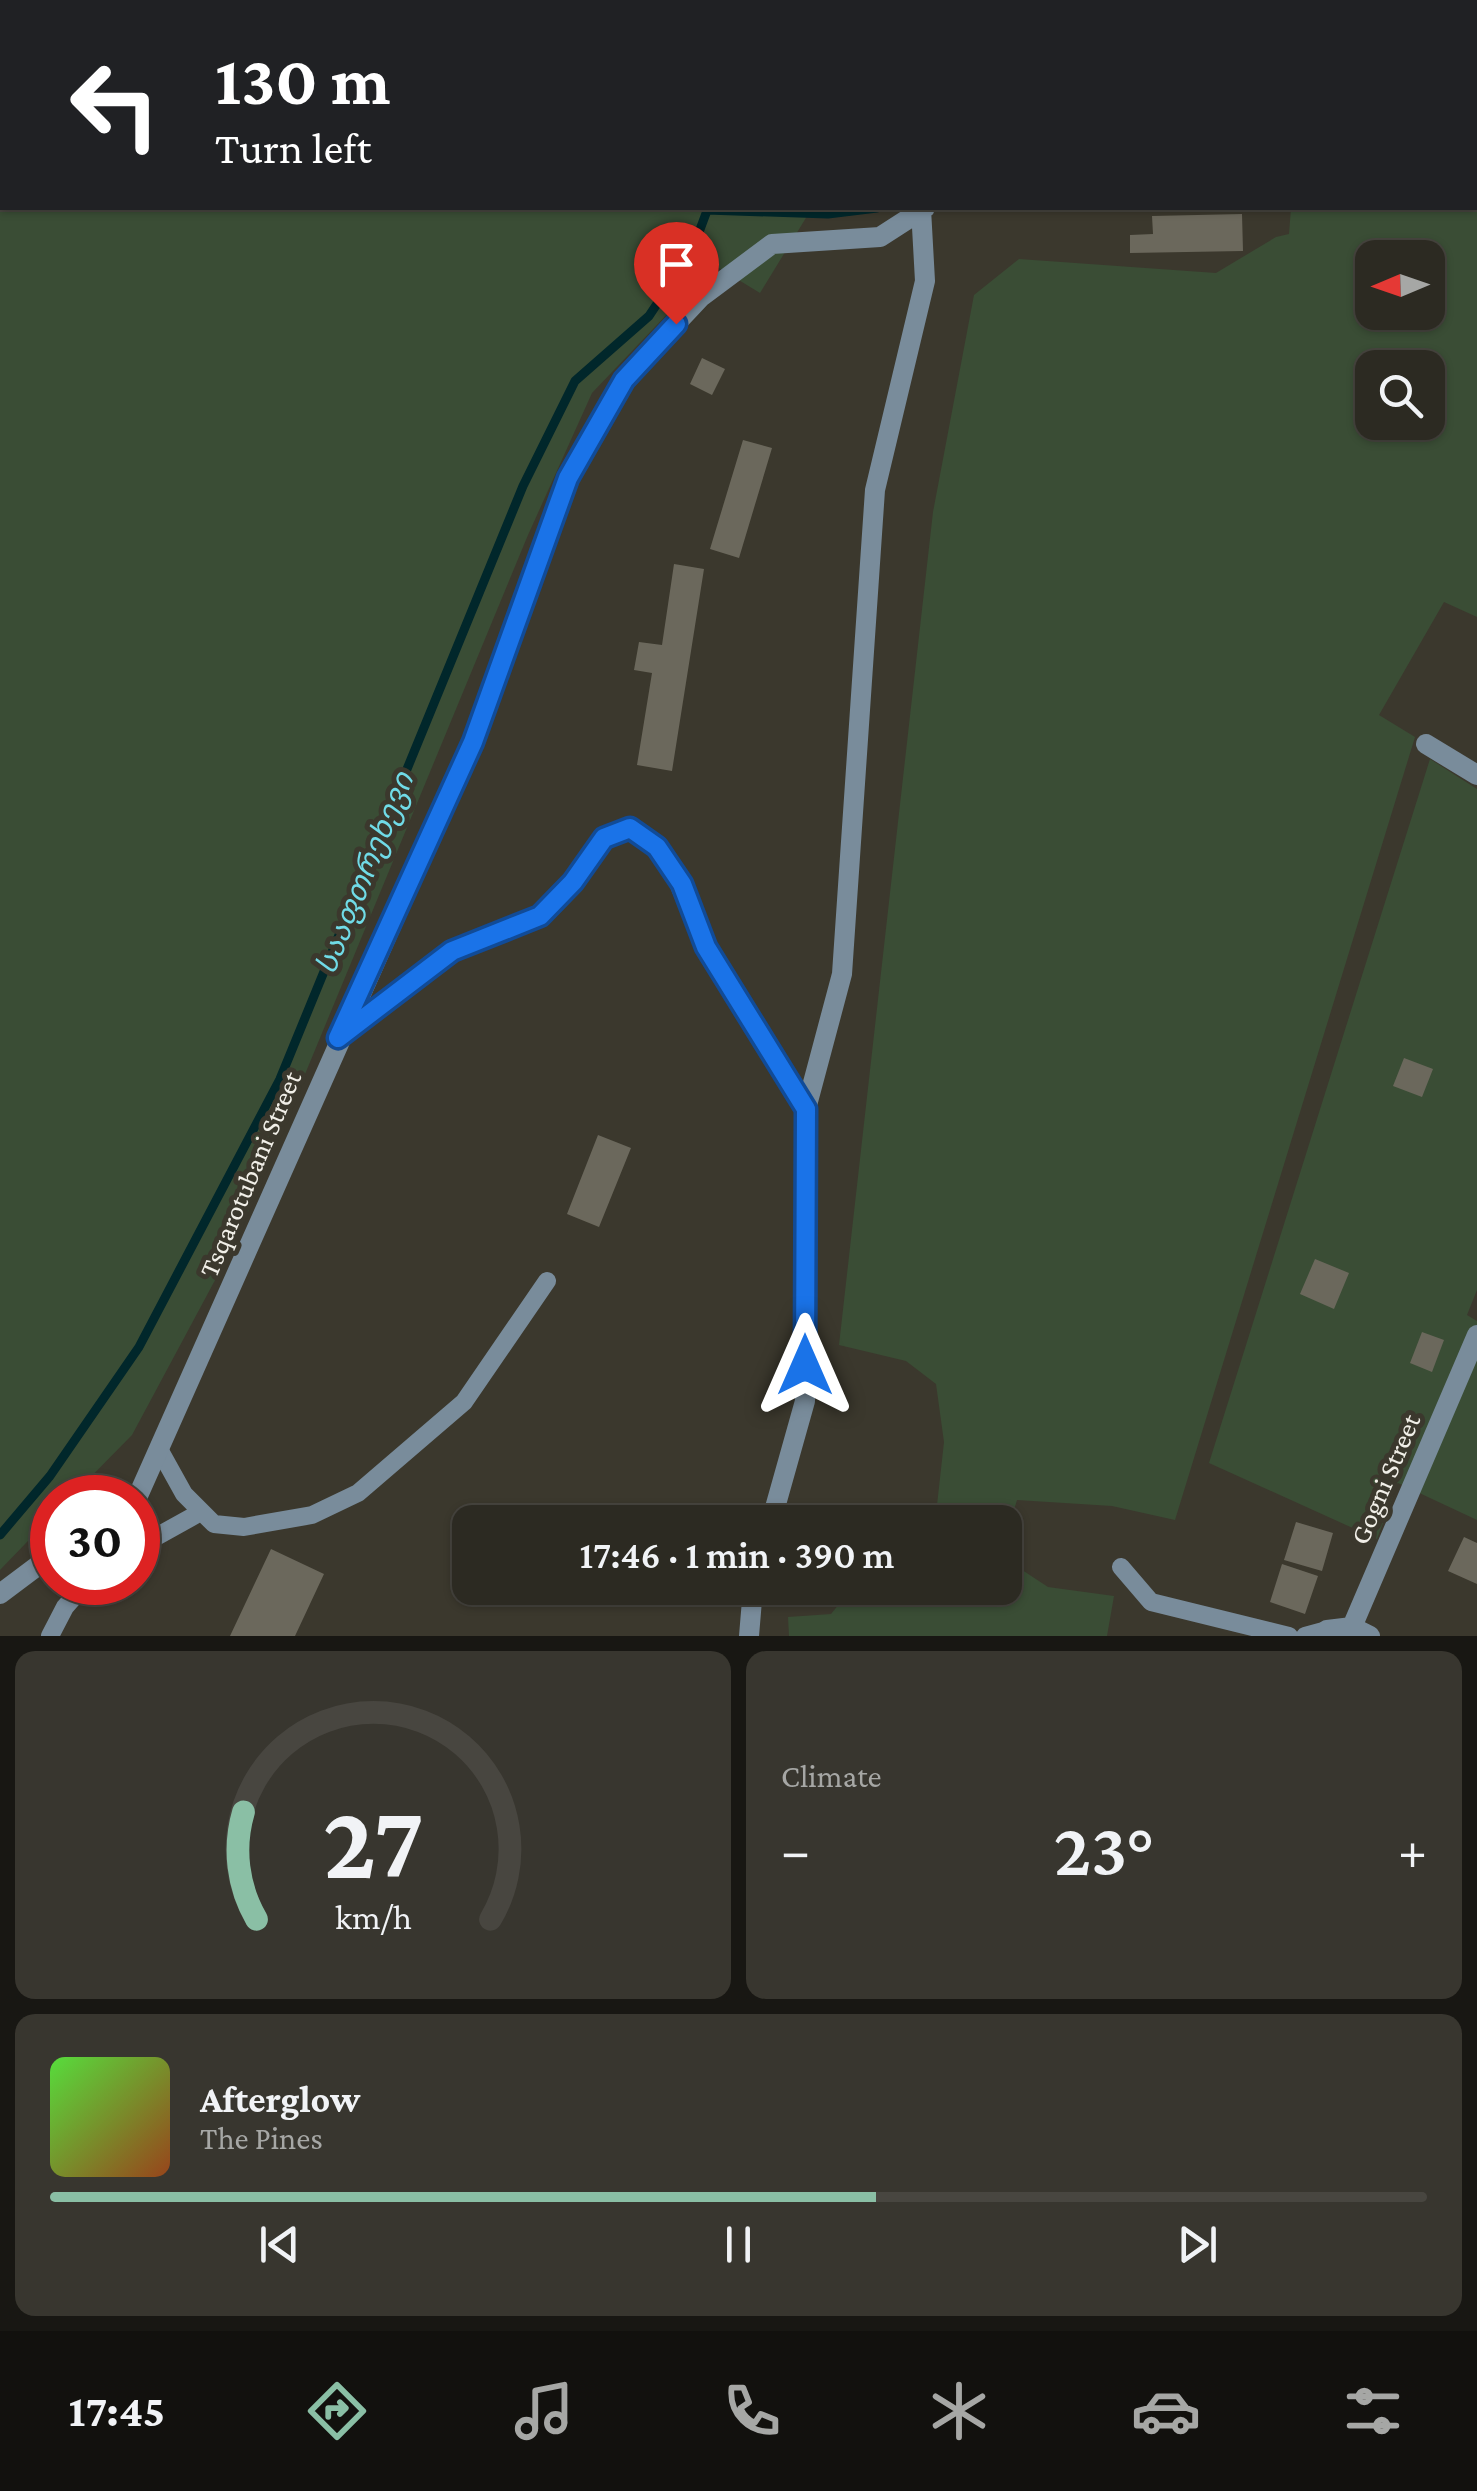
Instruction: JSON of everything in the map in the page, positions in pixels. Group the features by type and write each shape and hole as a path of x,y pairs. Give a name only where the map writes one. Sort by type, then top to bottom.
{"street":[{"name":"Tsqarotubani Street","path":"147,1475 338,1038 473,742 568,478 624,380 701,297 772,244 880,236 920,210"},
{"path":"777,1505 805,1401 806,1109 842,974 875,490 925,281 923,210"},
{"path":"1426,744 1477,775"},
{"name":"Gogni Street","path":"1361,1632 1477,1335"},
{"path":"0,1594 30,1571"},
{"path":"749,1636 752,1605"},
{"path":"1326,1633 1361,1632"}],"lane":[{"path":"338,1038 452,951 540,916 573,882 604,838 630,828 657,847 682,884 706,947 806,1109"},
{"path":"159,1449 199,1513 214,1524 244,1528 312,1515 358,1493 464,1402 547,1281"},
{"path":"160,1535 199,1513"},
{"path":"1121,1567 1151,1602 1289,1636"},
{"path":"50,1636 67,1605"},
{"path":"1305,1636 1326,1633"}],"green space":[{"path":"0,210 811,210 760,293 714,265 592,393 528,535 236,1241 132,1435 93,1475 30,1475 30,1539 0,1570"},
{"path":"1291,210 1477,210 1477,617 1444,602 1379,715 1415,737 1175,1520 1112,1506 1017,1500 1015,1505 937,1505 944,1442 936,1384 906,1361 839,1345 933,512 974,295 1019,259 1216,273 1276,237 1289,234"},
{"path":"1430,759 1477,789 1477,1290 1467,1315 1477,1321 1477,1520 1398,1483 1377,1539 1209,1463"},
{"path":"1022,1570 1048,1587 1114,1596 1107,1636 789,1636 788,1617 831,1614 838,1605 1022,1605"}],"building":[{"path":"1242,214 1243,251 1130,253 1130,235 1153,234 1152,216"},
{"path":"702,358 725,369 712,395 690,384"},
{"path":"743,440 772,448 739,558 710,549"},
{"path":"674,564 704,569 672,771 637,765 652,673 634,670 639,642 662,645"},
{"path":"1404,1058 1433,1069 1422,1097 1393,1086"},
{"path":"598,1135 631,1148 599,1227 567,1214"},
{"path":"1315,1259 1349,1273 1334,1309 1300,1294"},
{"path":"1422,1332 1444,1340 1432,1372 1410,1363"},
{"path":"1296,1522 1333,1533 1322,1571 1284,1560"},
{"path":"1464,1537 1477,1543 1477,1584 1448,1571"},
{"path":"271,1549 324,1574 295,1636 230,1636"},
{"path":"1282,1564 1318,1576 1305,1614 1270,1602"}],"waterway":[{"path":"707,210 828,214 861,210"},
{"name":"სააფთრეხევი","path":"0,1535 50,1476 139,1347 280,1079 523,486 575,381 649,316 692,251 707,210"}],"route":[{"path":"676,324 624,380 568,478 473,742 338,1038 452,951 540,916 573,882 604,838 630,828 657,847 682,884 706,947 806,1109 805,1365"}]}
